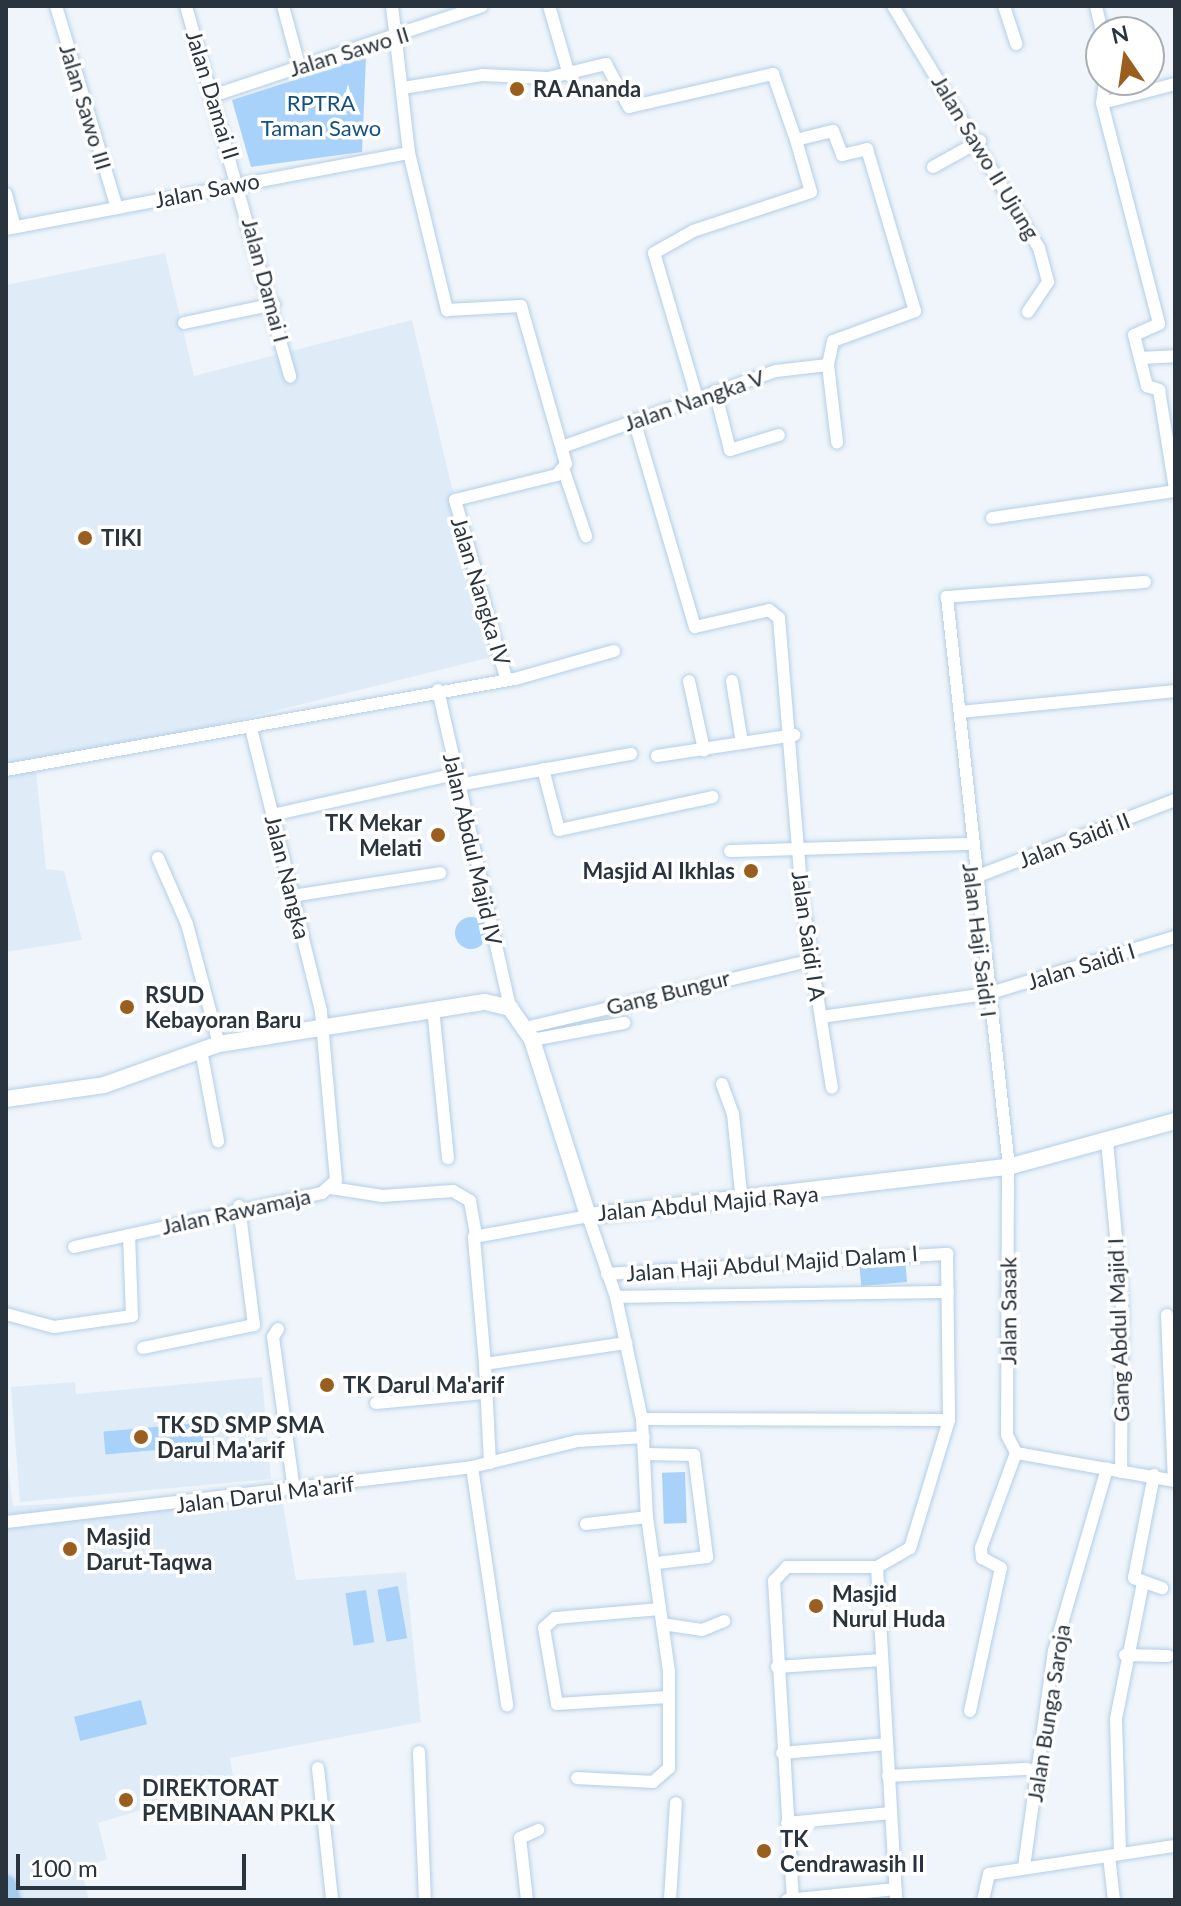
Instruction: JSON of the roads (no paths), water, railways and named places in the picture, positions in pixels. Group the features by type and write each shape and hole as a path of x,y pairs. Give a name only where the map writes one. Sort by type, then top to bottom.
{"main road":[{"path":"6,1886 10,1900"}],"street":[{"name":"Jalan Sawo III","path":"56,6 117,208"},
{"name":"Jalan Damai II","path":"186,6 240,184"},
{"path":"283,6 299,65"},
{"path":"392,6 409,153 447,310 521,306 562,447 564,471 586,536"},
{"name":"Jalan Sawo II","path":"215,95 299,65 395,38 482,6"},
{"path":"549,6 569,75"},
{"name":"Jalan Sawo II Ujung","path":"893,6 980,141 1045,264 1045,291 1028,312"},
{"path":"1004,6 1016,44"},
{"path":"403,88 482,75 569,75 611,65 629,107 773,74 811,192 693,231 654,253 697,398"},
{"path":"1102,103 1175,84"},
{"path":"992,518 1175,490 1159,390 1147,386 1134,331 1159,324 1102,103 1103,96"},
{"path":"796,140 833,131 842,155 867,149 915,307 836,339 828,365 837,442"},
{"path":"933,167 980,141"},
{"name":"Jalan Sawo","path":"11,228 409,153"},
{"name":"Jalan Damai I","path":"240,184 274,304 290,377"},
{"path":"6,194 11,228"},
{"path":"184,323 274,304"},
{"path":"1140,358 1175,356"},
{"name":"Jalan Nangka V","path":"562,447 776,371 828,365"},
{"path":"715,391 730,450 779,435"},
{"name":"Jalan Saidi I A","path":"634,420 695,627 769,610 777,614 794,735 798,850 821,1017 987,994"},
{"name":"Jalan Nangka IV","path":"506,678 455,500 564,471"},
{"name":"Jalan Haji Saidi I","path":"1008,1167 968,844 961,712 947,597 1145,582"},
{"path":"6,770 251,729 506,678 614,651"},
{"path":"689,681 704,750"},
{"path":"732,681 742,743"},
{"name":"Jalan Abdul Majid IV","path":"438,690 510,1008"},
{"path":"961,712 1175,691"},
{"name":"Jalan Nangka","path":"251,729 324,1025"},
{"path":"657,756 794,735"},
{"path":"272,815 457,779 631,754"},
{"path":"543,769 559,830 713,797"},
{"name":"Jalan Saidi II","path":"973,878 1175,800"},
{"path":"730,851 968,844"},
{"path":"158,858 183,911 219,1044"},
{"path":"292,896 440,873"},
{"name":"Jalan Saidi I","path":"987,994 1175,937"},
{"name":"Gang Bungur","path":"528,1034 812,960"},
{"path":"433,1008 448,1158"},
{"path":"6,1099 104,1085 219,1044 324,1025 433,1008 510,1008"},
{"name":"Jalan Abdul Majid Raya","path":"510,1008 528,1034 588,1216 742,1202 1008,1167 1175,1121"},
{"path":"821,1017 832,1088"},
{"path":"528,1034 624,1023"},
{"name":"Jalan Rawamaja","path":"74,1247 239,1206 331,1188 324,1025"},
{"path":"201,1050 218,1141"},
{"path":"722,1084 733,1114 742,1202"},
{"name":"Gang Abdul Majid I","path":"1107,1141 1122,1300 1114,1471"},
{"name":"Jalan Sasak","path":"1008,1167 1007,1435 1016,1453"},
{"path":"331,1188 382,1196 453,1191 470,1201 477,1236 490,1463"},
{"path":"143,1348 254,1325 239,1206"},
{"path":"477,1236 588,1216 616,1297 642,1419 647,1517 657,1563 668,1697 665,1778 577,1778"},
{"path":"6,1314 54,1327 132,1316 129,1235"},
{"name":"Jalan Haji Abdul Majid Dalam I","path":"607,1274 947,1254 949,1420 921,1528 905,1555 877,1567"},
{"name":"Jalan Haji Abdul Majid Dalam I","path":"616,1297 948,1292"},
{"path":"970,1711 1001,1568 982,1558 981,1548 1016,1453 1174,1480 1167,1315"},
{"path":"278,1329 273,1337 294,1490"},
{"path":"485,1364 626,1343"},
{"path":"376,1403 484,1393"},
{"path":"642,1419 949,1420"},
{"name":"Jalan Darul Ma'arif","path":"6,1522 472,1467 522,1454 644,1437"},
{"path":"645,1454 694,1455 707,1557 657,1563"},
{"path":"472,1467 507,1705"},
{"name":"Jalan Bunga Saroja","path":"1024,1867 1054,1651 1114,1471"},
{"path":"1154,1475 1134,1575 1143,1583 1162,1588"},
{"path":"586,1524 647,1517"},
{"path":"785,1900 793,1900 895,1894 877,1567 782,1569 774,1581 793,1900"},
{"path":"1114,1900 1113,1781 1125,1655 1143,1583"},
{"path":"660,1609 555,1618 544,1628 557,1704 668,1697"},
{"path":"662,1624 702,1630 724,1621"},
{"path":"1125,1655 1168,1656"},
{"path":"777,1667 882,1660"},
{"path":"782,1753 887,1744"},
{"path":"419,1752 425,1900"},
{"path":"318,1768 332,1900"},
{"path":"888,1776 1028,1769"},
{"path":"670,1900 676,1803"},
{"path":"787,1823 891,1813"},
{"path":"527,1900 520,1838 538,1830"},
{"path":"983,1900 989,1874 1175,1846"}],"place":[{"name":"RA Ananda","path":"517,89"},
{"name":"TIKI","path":"85,538"},
{"name":"TK Mekar Melati","path":"438,835"},
{"name":"Masjid Al Ikhlas","path":"751,871"},
{"name":"RSUD Kebayoran Baru","path":"127,1007"},
{"name":"TK Darul Ma'arif","path":"327,1385"},
{"name":"TK SD SMP SMA Darul Ma'arif","path":"141,1437"},
{"name":"Masjid Darut-Taqwa","path":"70,1549"},
{"name":"Masjid Nurul Huda","path":"816,1606"},
{"name":"DIREKTORAT PEMBINAAN PKLK","path":"126,1800"},
{"name":"TK Cendrawasih II","path":"764,1851"}],"park label":[{"name":"RPTRA Taman Sawo","path":"321,114"}]}
